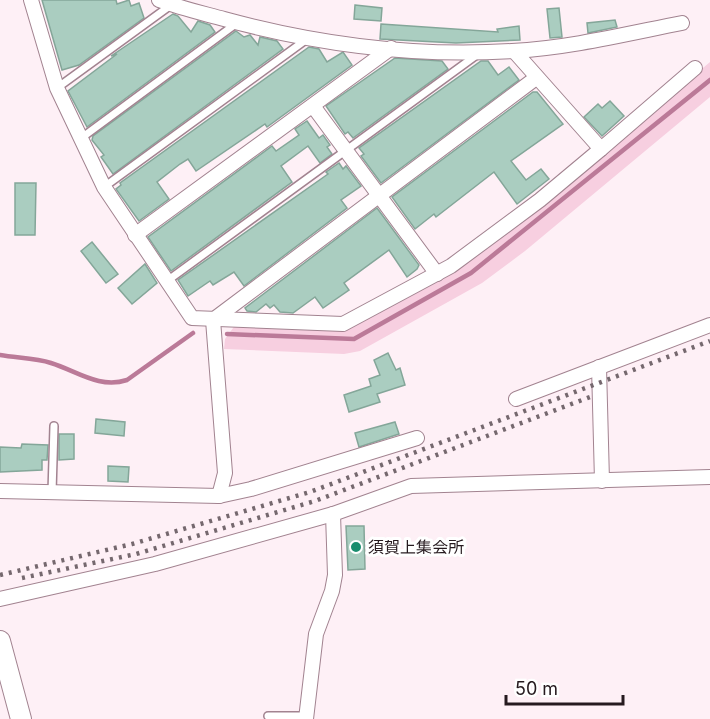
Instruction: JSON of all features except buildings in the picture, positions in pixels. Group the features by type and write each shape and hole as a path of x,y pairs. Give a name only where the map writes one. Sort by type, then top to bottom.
{"main road":[{"path":"0,641 21,719"}],"street":[{"path":"31,0 57,88 104,187 165,282 192,318 343,324 437,274 540,200 695,68"},
{"path":"165,2 306,39 391,48 480,52 514,51 598,40 682,23"},
{"path":"135,235 391,48"},
{"path":"514,51 601,149"},
{"path":"213,320 536,78"},
{"path":"313,106 437,274"},
{"path":"213,320 225,473 219,496"},
{"path":"516,399 710,325"},
{"path":"599,367 602,481"},
{"path":"0,491 219,496 251,489 417,438"},
{"path":"0,598 154,564 333,514 411,486 710,477"},
{"path":"306,717 316,634 332,591 335,575 333,514"}],"lane":[{"path":"57,88 165,2"},
{"path":"80,139 237,22"},
{"path":"104,187 306,39"},
{"path":"165,282 480,52"},
{"path":"52,492 54,426"},
{"path":"268,716 306,717"}],"shaded area":[{"path":"710,62 710,97 525,251 482,283 360,351 344,354 224,349 225,339 236,324 345,329 578,174"}],"waterway":[{"path":"227,334 354,339 471,273 710,80"},
{"path":"0,355 45,361 98,381 117,382 127,380 193,333"}],"railway":[{"path":"0,575 132,544 310,492 710,341"},
{"path":"22,578 136,554 315,501 590,397"}],"place":[{"name":"須賀上集会所","path":"356,547"}]}
